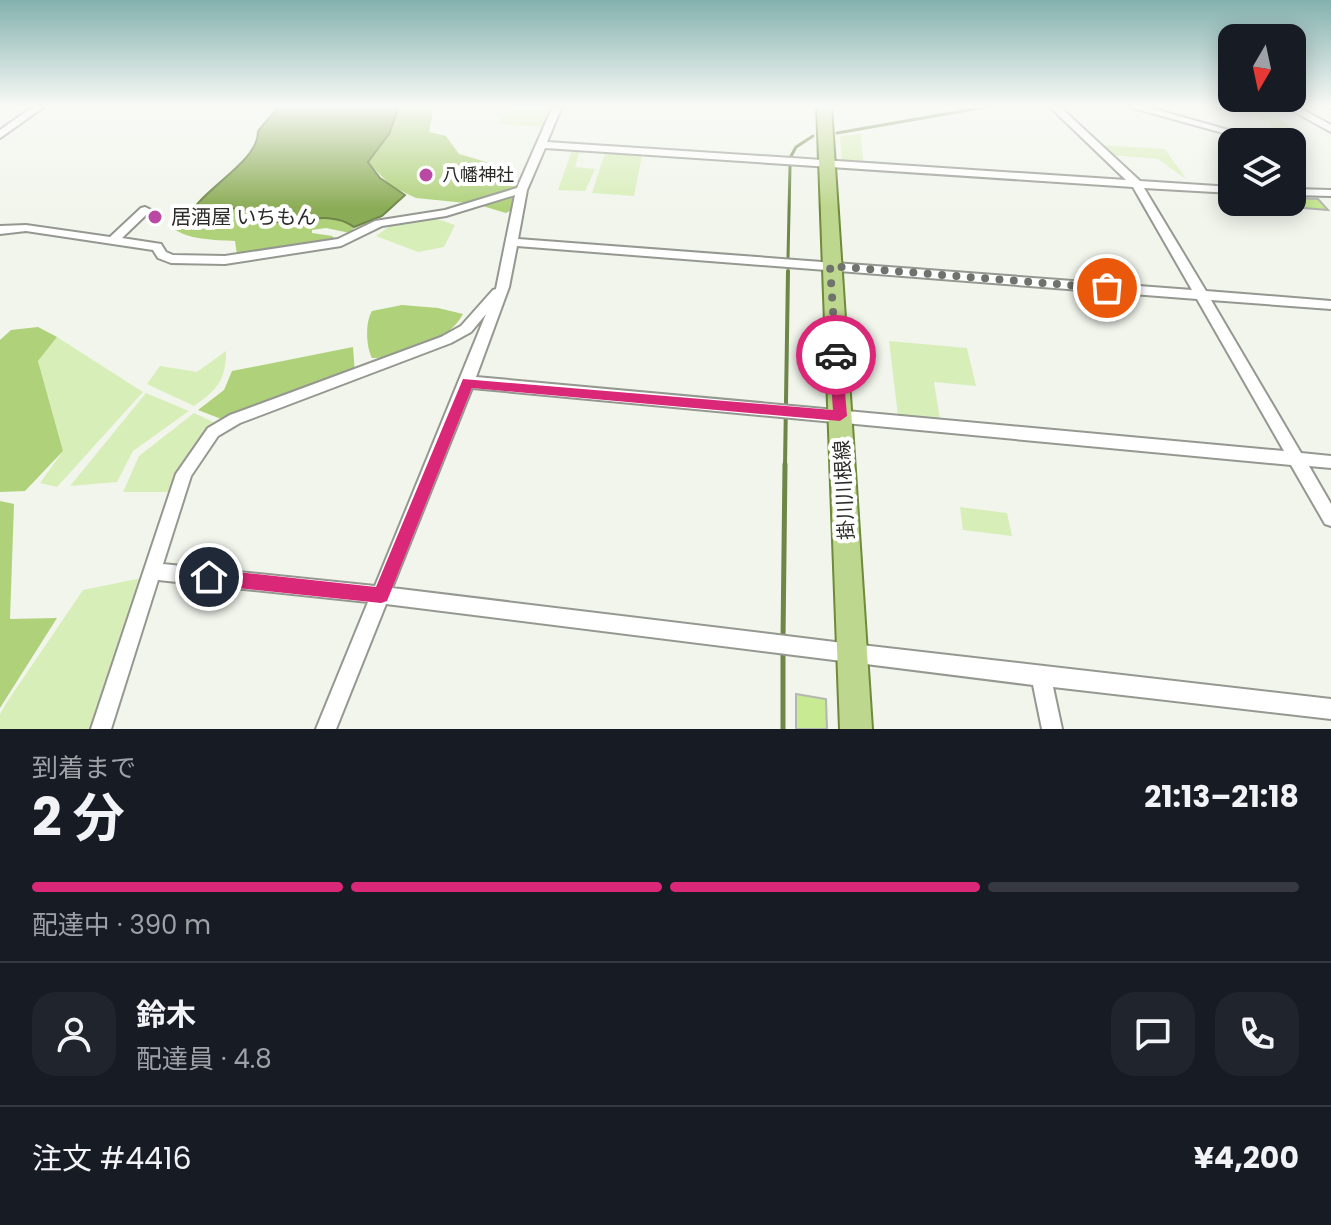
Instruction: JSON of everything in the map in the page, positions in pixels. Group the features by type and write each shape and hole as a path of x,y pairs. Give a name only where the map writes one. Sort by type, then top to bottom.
{"main road":[{"name":"掛川川根線","path":"825,140 856,729"}],"street":[{"path":"326,729 503,287 522,190 543,140"},
{"path":"1090,140 1137,184 1331,519"},
{"path":"541,145 1218,189"},
{"path":"0,230 26,228 157,247 162,255 171,259 225,260 341,242 379,223 446,213 522,190"},
{"path":"1325,193 1331,207"},
{"path":"113,240 145,210"},
{"path":"512,242 1331,305"},
{"path":"101,729 184,474 213,432 235,419 446,340 466,329 503,287"},
{"path":"467,382 1331,462"},
{"path":"151,571 381,595 852,654 1331,709"},
{"path":"1041,675 1052,729"}],"shaded area":[{"path":"256,140 384,140 368,162 380,178 405,195 382,216 354,227 325,218 271,222 274,216 228,208 186,223 201,200 238,166"},
{"path":"384,140 449,140 459,154 500,166 498,177 512,178 525,184 515,208 506,213 476,204 416,198 391,186 368,162"},
{"path":"840,140 861,140 863,163 842,162"},
{"path":"1101,145 1165,149 1186,179 1158,159 1112,155"},
{"path":"572,150 580,150 575,167 595,169 585,191 558,190"},
{"path":"605,153 642,156 634,196 592,193"},
{"path":"201,199 302,219 338,218 354,228 350,233 326,228 312,230 312,233 332,236 338,241 237,255 235,241 193,237 172,227"},
{"path":"431,217 455,225 444,247 418,252 376,236 393,224"},
{"path":"402,305 463,314 447,332 424,346 384,358 372,358 367,334 372,311"},
{"path":"38,327 57,337 38,361 63,451 25,491 0,492 0,340 11,330"},
{"path":"57,337 143,392 57,487 40,483 63,451 38,361"},
{"path":"889,341 967,348 976,386 934,382 940,420 898,416"},
{"path":"353,347 355,374 229,422 198,410 224,390 232,371"},
{"path":"226,351 219,383 194,406 147,384 160,366 197,372"},
{"path":"146,393 189,411 133,451 117,482 70,486"},
{"path":"194,413 222,426 179,488 166,492 123,492 139,456"},
{"path":"0,501 14,504 10,619 57,618 0,708"},
{"path":"960,507 1007,513 1012,536 963,530"},
{"path":"142,578 100,729 0,729 0,714 7,702 83,590"}],"building":[{"path":"1306,199 1318,199 1328,210 1306,208"},
{"path":"796,694 826,699 827,729 796,729"}],"waterway":[{"path":"790,158 796,147 807,140"},
{"path":"788,258 790,166"},
{"path":"785,466 788,271"},
{"path":"783,639 785,464"},
{"path":"783,651 783,729"}],"way so far":[{"path":"836,355 830,266 1107,288"}],"place":[{"name":"八幡神社","path":"426,175"},
{"name":"居酒屋 いちもん","path":"155,217"}],"route":[{"path":"209,577 381,595 467,382 840,416 836,355"}]}
